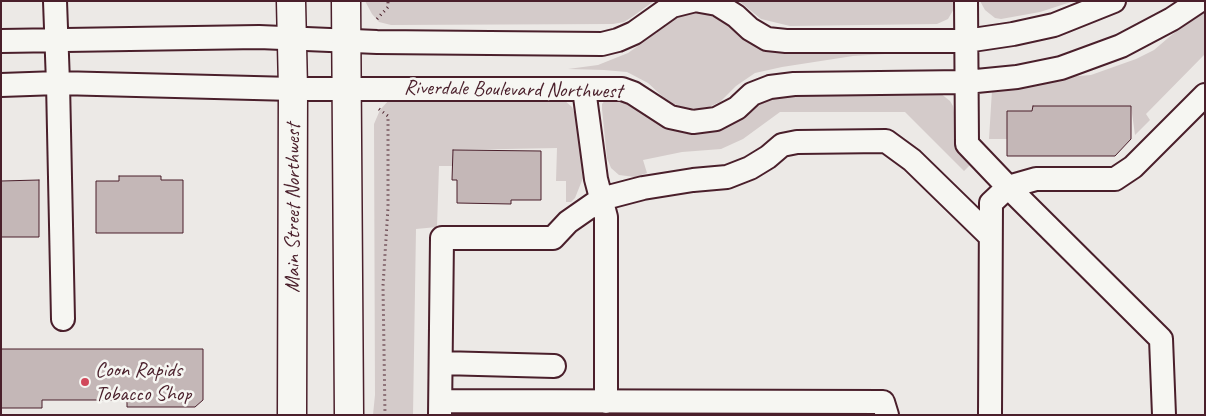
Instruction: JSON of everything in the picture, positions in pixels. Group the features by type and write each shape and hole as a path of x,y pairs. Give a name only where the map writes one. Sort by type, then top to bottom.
{"main road":[{"name":"Main Street Northwest","path":"291,1 293,89 292,415"},
{"path":"346,1 349,415"}],"street":[{"path":"55,1 63,319"},
{"path":"1,41 259,37 291,40 602,44 634,33 672,6 692,1"},
{"path":"700,1 718,4 736,16 750,29 767,39 786,41 966,41 1013,34 1054,25 1114,1"},
{"path":"966,1 967,144 1161,339 1164,415"},
{"name":"Riverdale Boulevard Northwest","path":"1,85 58,84 293,89 622,89 633,93 670,117 693,122 716,119 737,108 752,94 770,87 794,84 966,82 1017,77 1061,68 1121,46 1172,19 1199,1"},
{"path":"584,88 596,179 606,218 606,402"},
{"path":"990,415 991,203 1008,187 1036,179 1115,179 1133,167 1205,95"},
{"path":"887,415 883,402 606,402 440,408 442,238 553,238 568,222 601,199 643,188 726,177 750,168 782,145 796,142 886,141 912,160 990,236"},
{"path":"441,363 554,366"}],"path":[{"path":"377,19 388,7 388,1"},
{"path":"379,109 388,116 388,207 383,286 385,415"}],"shaded area":[{"path":"365,1 654,1 624,22 613,24 391,25 379,22"},
{"path":"739,1 953,1 955,7 948,19 937,24 790,26 761,19"},
{"path":"980,1 1074,1 1040,12 1001,19 995,18 985,10"},
{"path":"1205,9 1205,54 1146,114 1150,120 1135,135 1131,106 1033,106 1032,111 1007,111 1007,139 989,139 992,90 1055,78 1091,75 1136,59 1154,50"},
{"path":"692,11 706,12 717,16 743,38 766,49 885,54 853,56 755,73 736,86 720,102 709,107 697,109 684,108 674,104 648,83 627,72 568,69 598,65 628,53 677,15"},
{"path":"940,93 953,106 960,148 970,165 964,171 905,112 780,112 743,139 721,149 682,152 643,160 647,173 635,177 619,175 611,168 607,158 602,109 602,104 606,99 624,99 661,123 771,95"},
{"path":"396,97 564,100 572,107 577,119 583,178 575,198 571,202 566,202 566,181 556,181 557,148 454,150 453,166 439,166 437,227 416,229 413,415 373,415 375,395 374,124 380,110 389,100"}],"building":[{"path":"1033,106 1131,106 1131,139 1115,156 1007,156 1007,111 1032,111"},
{"path":"453,150 541,151 541,200 511,200 511,204 457,203 457,180 452,180"},
{"path":"119,176 161,176 161,180 183,180 183,233 96,233 96,181 119,181"},
{"path":"39,180 39,237 1,237 1,181"},
{"path":"1,349 203,349 203,400 195,407 127,407 127,400 42,400 42,408 1,408"}],"place":[{"name":"Coon Rapids Tobacco Shop","path":"85,382"}]}
